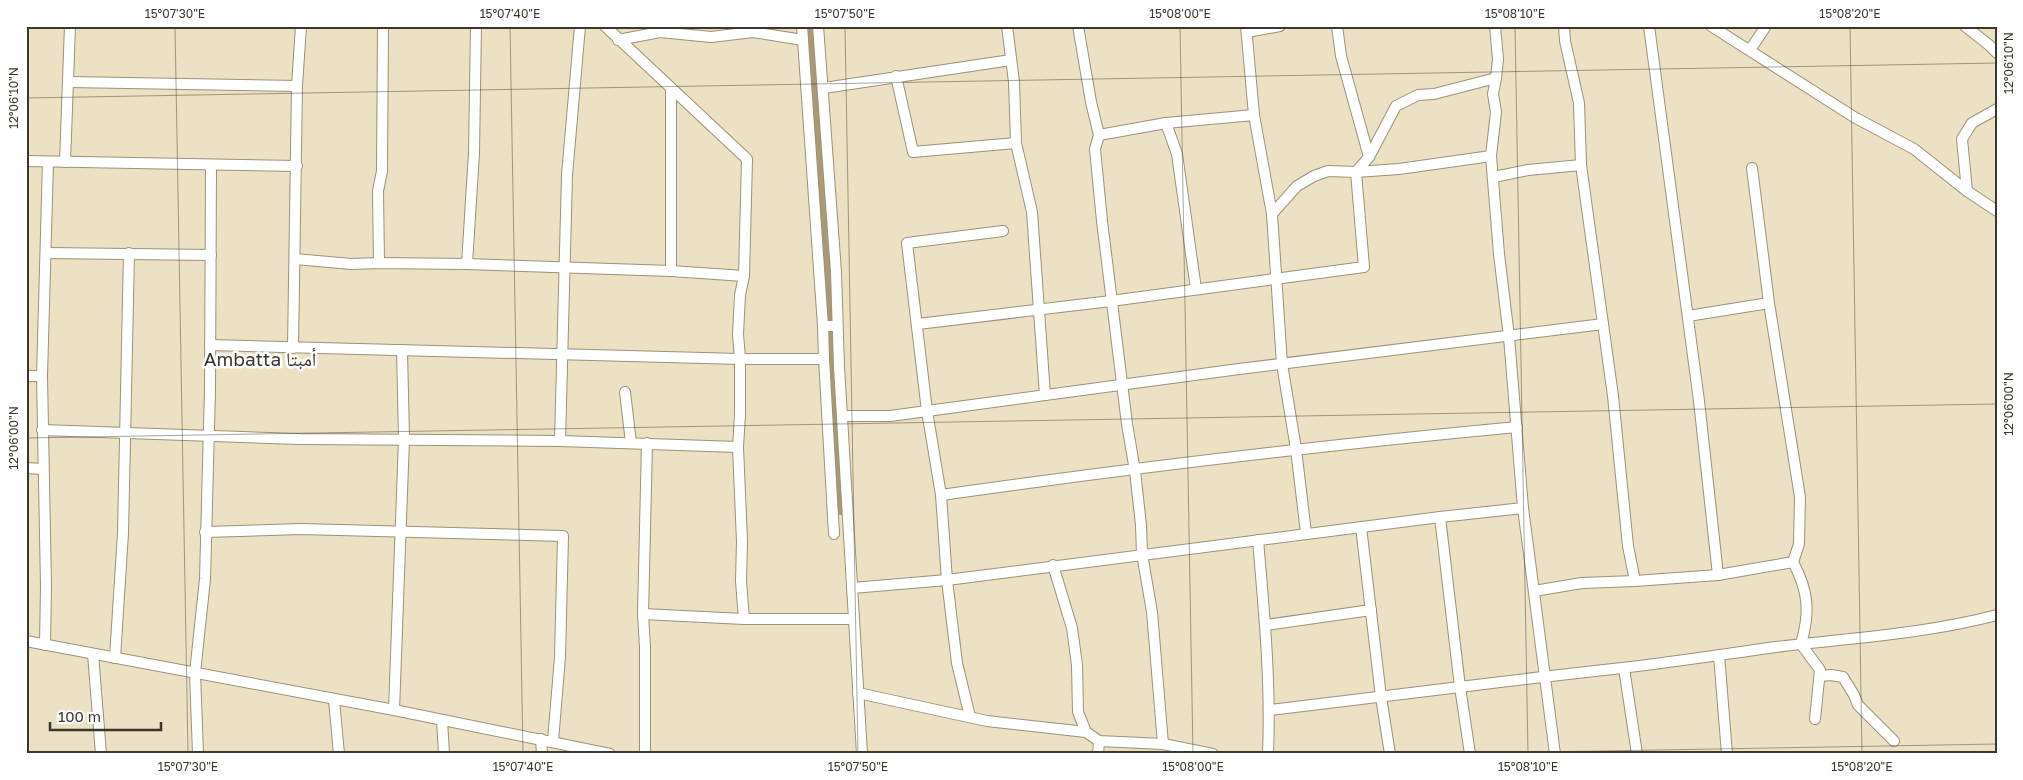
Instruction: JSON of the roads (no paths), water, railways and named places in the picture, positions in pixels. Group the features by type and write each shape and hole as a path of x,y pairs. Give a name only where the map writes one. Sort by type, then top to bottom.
{"street":[{"path":"65,162 70,26"},
{"path":"293,348 297,86 301,26"},
{"path":"380,263 378,191 382,171 383,26"},
{"path":"467,264 474,153 476,26"},
{"path":"560,441 568,175 580,26"},
{"path":"605,26 747,159 744,276 740,295 738,334 740,359 738,447 742,541 740,581 744,619"},
{"path":"802,26 823,326 834,534"},
{"path":"818,26 836,272 837,326 862,754"},
{"path":"1008,26 1014,82 1016,143 1032,212 1045,395"},
{"path":"1078,26 1091,102 1099,135 1095,149 1111,301 1135,471 1142,554 1152,612 1163,744"},
{"path":"1280,26 1247,29 1254,115 1272,214 1282,364 1296,449 1306,533"},
{"path":"1337,26 1341,56 1370,157"},
{"path":"1495,26 1498,59 1493,94 1496,112 1492,156 1499,254 1509,337 1523,508 1555,754"},
{"path":"1564,26 1565,41 1580,103 1581,165 1604,324 1623,504 1635,581"},
{"path":"1649,26 1688,316 1718,575"},
{"path":"1711,26 1854,117 1914,150 1967,191 1997,211"},
{"path":"1750,50 1766,26"},
{"path":"1965,26 1990,45 1997,53"},
{"path":"618,40 660,32 710,37 752,29 803,40"},
{"path":"824,88 1011,60"},
{"path":"896,76 913,152 1016,143"},
{"path":"918,324 1111,301 1364,267 1356,172 1370,157 1396,106 1418,95 1434,94 1496,78"},
{"path":"69,82 297,86"},
{"path":"671,88 671,270"},
{"path":"1967,191 1962,139 1972,123 1997,109"},
{"path":"1099,135 1166,123 1254,115"},
{"path":"1166,123 1177,154 1196,289"},
{"path":"1272,214 1297,186 1314,176 1328,171 1356,172 1399,169 1492,156"},
{"path":"26,161 211,166 296,166"},
{"path":"45,645 46,586 42,376 48,162"},
{"path":"1494,177 1528,170 1581,165"},
{"path":"198,754 195,673 205,579 209,435 211,166"},
{"path":"1752,168 1770,302 1800,497 1800,544 1793,562 1802,580 1807,603 1801,644 1820,670 1815,719"},
{"path":"970,717 957,663 947,580 941,495 927,411 907,243 1003,231"},
{"path":"46,253 211,255"},
{"path":"115,658 123,533 129,253"},
{"path":"295,259 351,264 467,264 671,270 744,276"},
{"path":"1688,316 1770,302"},
{"path":"842,416 890,416 1604,324"},
{"path":"823,326 837,326"},
{"path":"210,345 740,359 824,359"},
{"path":"394,710 404,440 402,350"},
{"path":"26,376 42,376"},
{"path":"625,392 631,443"},
{"path":"941,495 1096,473 1135,471 1296,449 1517,426"},
{"path":"42,430 298,439 560,441 738,447"},
{"path":"645,754 645,648 643,614 647,443"},
{"path":"26,468 43,469"},
{"path":"852,588 947,580 1361,526 1523,508"},
{"path":"1440,517 1460,687 1470,754"},
{"path":"1361,526 1381,697 1390,754"},
{"path":"205,532 301,529 563,536 560,657 553,741"},
{"path":"1258,540 1266,625 1270,710 1268,754"},
{"path":"1534,591 1582,583 1718,575 1793,562"},
{"path":"1053,565 1072,628 1077,665 1078,712 1086,732"},
{"path":"1266,625 1371,610"},
{"path":"643,614 744,619 853,619"},
{"path":"1270,710 1624,668 1801,644 1921,632 1997,615"},
{"path":"26,641 394,710 610,754"},
{"path":"93,654 101,754"},
{"path":"1719,655 1727,754"},
{"path":"1624,668 1638,754"},
{"path":"1820,676 1831,674 1843,677 1858,705 1894,741"},
{"path":"858,693 987,721 1086,732 1099,741 1163,744 1213,754"},
{"path":"334,700 339,754"},
{"path":"442,720 444,754"},
{"path":"541,739 542,754"},
{"path":"1098,754 1099,741"}],"waterway":[{"path":"810,26 824,236"},
{"path":"825,242 829,322"},
{"path":"830,331 841,511"}],"district":[{"name":"Ambatta أمبتا","path":"260,358"}]}
